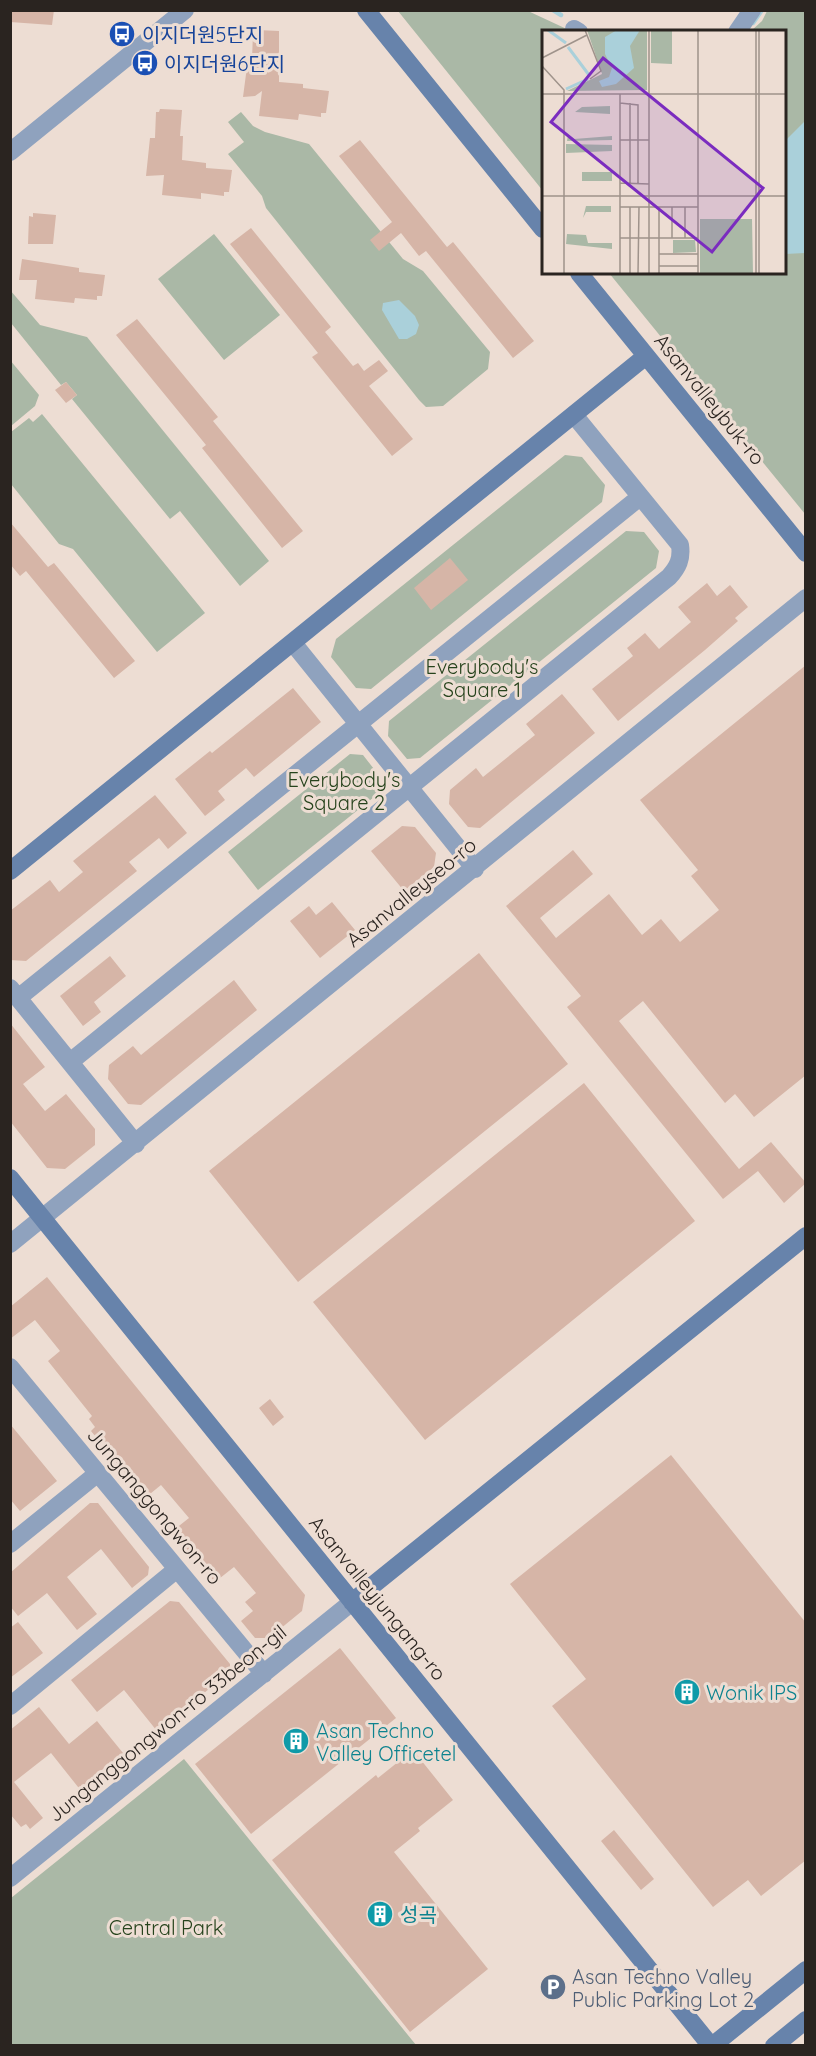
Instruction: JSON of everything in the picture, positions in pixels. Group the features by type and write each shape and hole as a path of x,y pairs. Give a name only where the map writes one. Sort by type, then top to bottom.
{"street":[{"path":"10,152 185,10"},
{"path":"366,10 542,228"},
{"path":"738,30 752,10"},
{"name":"Asanvalleybuk-ro","path":"580,274 806,553"},
{"path":"10,872 646,356"},
{"path":"70,1062 669,577 678,566 681,554 680,545 574,415"},
{"path":"136,1144 14,993 359,724 640,497"},
{"name":"Asanvalleyseo-ro","path":"43,1217 475,869 806,598"},
{"path":"293,643 475,869"},
{"name":"Asanvalleyjungang-ro","path":"10,1178 712,2046"},
{"path":"10,1244 43,1217"},
{"path":"352,1602 806,1236"},
{"name":"Junganggongwon-ro","path":"12,1372 264,1674"},
{"path":"10,1544 98,1473"},
{"path":"10,1706 177,1569"},
{"name":"Junganggongwon-ro 33beon-gil","path":"14,1867 264,1674 352,1602"},
{"path":"712,2046 806,1970"},
{"path":"774,2046 806,2020"}],"green space":[{"path":"398,11 528,11 569,30 542,30 542,190"},
{"path":"767,11 805,11 805,514 610,274 786,274 786,30 752,30 762,21"},
{"path":"241,112 253,126 265,132 309,144 403,259 423,271 490,352 488,369 443,406 426,407 419,400 266,208 262,196 228,154 244,142 228,122"},
{"path":"214,234 280,315 224,360 158,279"},
{"path":"10,290 40,325 87,337 269,561 240,586 180,511 170,519 72,399 77,395 66,382 61,385 11,323"},
{"path":"10,360 39,395 35,406 11,426"},
{"path":"42,414 205,613 157,652 73,549 59,544 11,484 11,432 29,418 33,422"},
{"path":"565,455 582,457 605,485 602,502 371,689 356,688 331,657 336,639"},
{"name":"Everybody's Square 1","path":"626,531 644,532 659,551 656,568 420,758 407,759 388,736 389,721"},
{"name":"Everybody's Square 2","path":"350,754 363,755 381,778 379,793 258,890 228,852"},
{"name":"Central Park","path":"184,1759 416,2045 11,2045 11,1898"}],"water":[{"path":"805,121 805,253 786,254 786,140"},
{"path":"399,300 415,316 419,325 416,334 407,339 399,339 382,310 383,303"}],"building":[{"path":"10,10 54,10 52,25 10,22"},
{"path":"257,30 279,31 279,82 303,84 303,88 329,91 326,113 321,113 321,117 299,114 298,120 259,116 262,91 255,96 243,97 248,59 252,59 253,33 257,33"},
{"path":"160,109 182,110 180,136 183,136 182,160 206,163 206,168 232,170 229,192 224,192 224,196 201,193 201,199 162,195 164,175 146,176 150,138 155,138 156,112"},
{"path":"360,140 447,247 453,242 534,341 513,358 426,251 419,256 401,233 379,251 370,240 392,222 339,156"},
{"path":"33,213 56,215 53,244 28,244 29,216 33,217"},
{"path":"251,228 331,327 325,332 353,366 358,363 364,371 379,360 388,371 369,386 413,439 392,456 312,357 318,353 230,244"},
{"path":"22,259 79,268 79,272 105,275 102,296 97,296 97,300 75,298 74,303 35,299 37,280 19,280"},
{"path":"137,319 218,417 213,421 303,531 282,548 202,448 206,445 116,335"},
{"path":"66,382 77,395 66,403 55,390"},
{"path":"10,522 48,567 54,563 135,661 114,678 26,571 20,576 10,564"},
{"path":"450,558 468,580 431,610 414,588"},
{"path":"707,583 717,596 730,585 748,607 735,618 738,621 705,650 618,721 592,689 633,656 627,648 645,633 659,649 691,622 678,607"},
{"path":"806,665 806,1075 754,1117 735,1094 725,1103 643,1001 619,1021 739,1169 771,1142 806,1183 784,1203 758,1171 723,1199 567,1007 581,996 506,906 573,850 593,874 540,918 556,938 609,894 642,935 661,919 680,942 719,910 691,876 698,870 640,800"},
{"path":"293,688 321,722 254,777 246,768 218,791 225,800 205,816 175,779 210,751 212,753"},
{"path":"562,694 595,733 480,828 468,827 449,804 450,790 476,768 483,777 535,735 526,724"},
{"path":"155,795 187,833 168,849 159,838 129,862 137,871 26,961 10,960 10,911 50,880 59,892 83,872 73,861"},
{"path":"402,826 415,827 436,853 434,867 404,891 371,851"},
{"path":"332,902 355,930 320,958 290,921 309,906 316,915"},
{"path":"479,953 568,1064 298,1282 209,1171"},
{"path":"110,956 126,976 94,1002 101,1012 83,1026 60,996"},
{"path":"234,980 257,1010 141,1105 128,1104 108,1079 109,1065 133,1046 141,1055"},
{"path":"10,1023 45,1067 23,1084 45,1111 66,1094 95,1129 95,1145 65,1169 47,1168 10,1121"},
{"path":"584,1083 695,1221 425,1440 313,1302"},
{"path":"47,1277 305,1595 302,1611 269,1638 255,1638 241,1621 253,1611 245,1602 256,1593 234,1567 215,1582 170,1533 189,1518 161,1485 145,1498 91,1431 95,1427 89,1419 92,1416 48,1361 60,1351 35,1320 10,1339 10,1307"},
{"path":"270,1399 284,1417 273,1426 259,1408"},
{"path":"10,1424 57,1481 20,1511 10,1499"},
{"name":"Wonik IPS","path":"671,1455 806,1623 806,1860 761,1896 748,1880 713,1907 552,1706 586,1679 510,1584"},
{"path":"90,1503 98,1503 149,1567 148,1575 132,1588 101,1549 67,1577 97,1614 77,1630 47,1593 18,1616 10,1606 10,1573"},
{"path":"170,1601 179,1602 230,1664 230,1672 157,1731 124,1690 97,1712 71,1680"},
{"path":"18,1622 43,1653 10,1678 10,1628"},
{"name":"Asan Techno Valley Officetel","path":"340,1648 396,1718 251,1834 195,1764"},
{"path":"39,1707 69,1744 97,1721 123,1753 92,1778 95,1782 82,1792 51,1753 14,1782 43,1818 30,1829 26,1824 21,1827 10,1814 10,1730"},
{"name":"성곡","path":"413,1750 453,1800 418,1828 420,1831 394,1852 488,1969 410,2032 272,1860 376,1775 378,1778"},
{"path":"614,1830 654,1879 641,1890 601,1841"}],"waterway":[{"path":"553,10 561,15"},
{"path":"753,23 762,10"}],"place":[{"name":"이지더원5단지","path":"122,34"},
{"name":"이지더원6단지","path":"145,63"},
{"name":"Wonik IPS","path":"687,1692"},
{"name":"Asan Techno Valley Officetel","path":"296,1741"},
{"name":"성곡","path":"380,1914"},
{"name":"Asan Techno Valley Public Parking Lot 2","path":"553,1987"}]}
